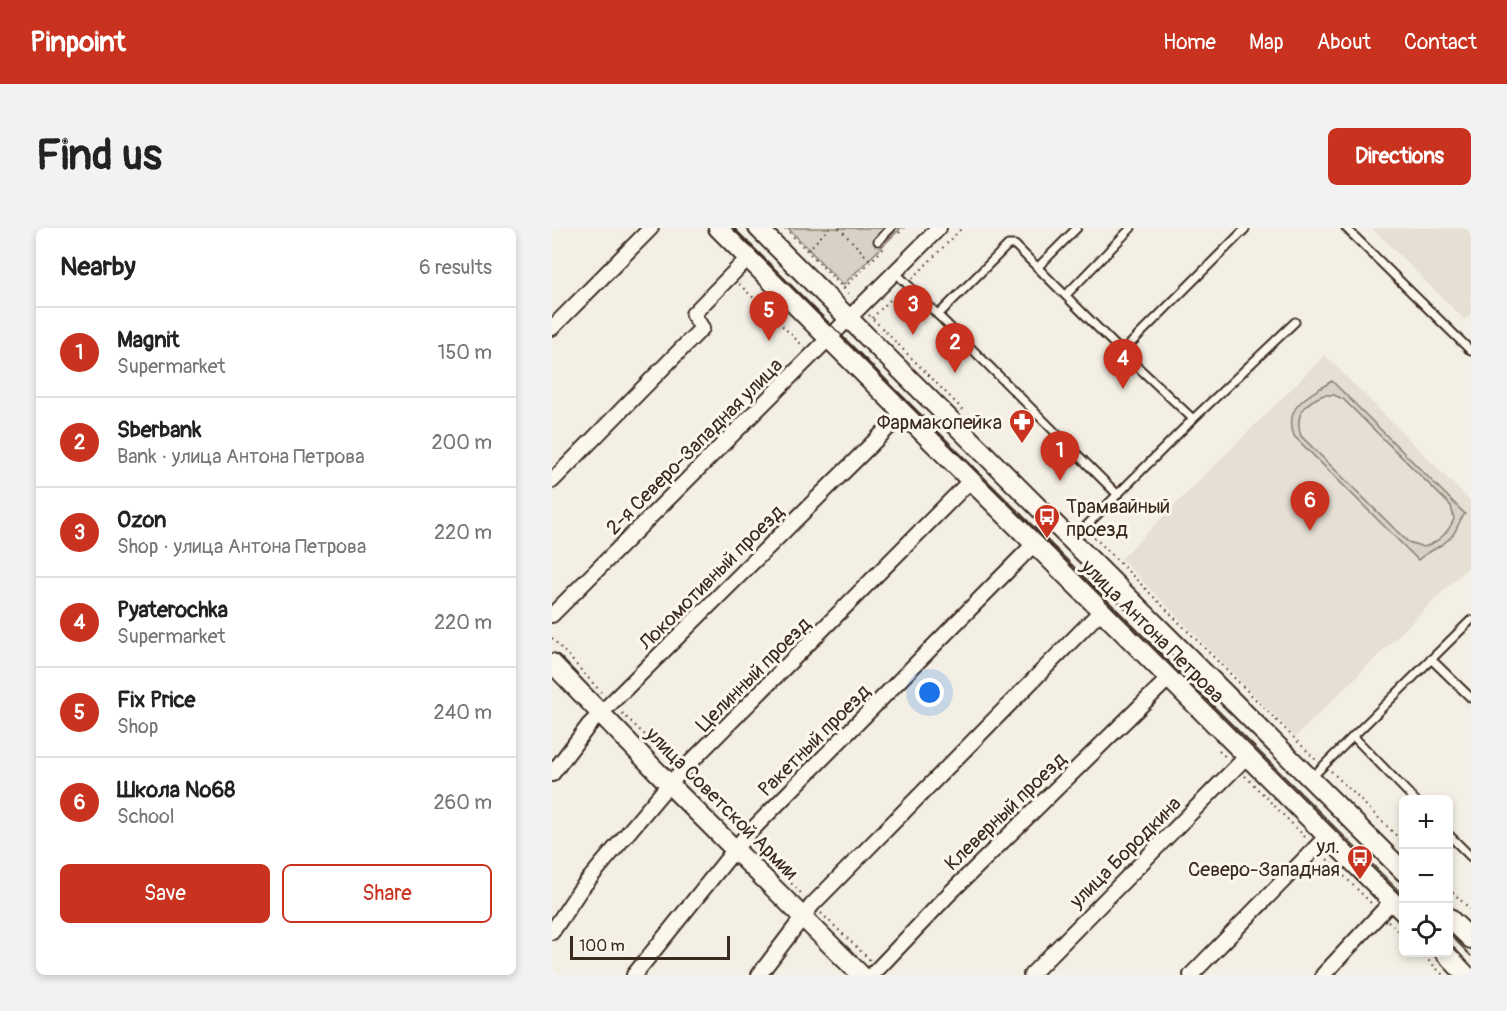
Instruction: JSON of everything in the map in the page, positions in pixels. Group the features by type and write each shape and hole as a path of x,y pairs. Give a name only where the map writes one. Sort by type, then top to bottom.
{"main road":[{"name":"улица Антона Петрова","path":"718,228 1398,907"},
{"name":"улица Антона Петрова","path":"758,228 1316,772 1399,866"},
{"name":"улица Советской Армии","path":"552,663 606,709 676,778 808,910 864,973"},
{"path":"1453,921 1471,939"},
{"path":"1448,957 1461,973"}],"street":[{"path":"552,328 651,228"},
{"name":"2-я Северо-Западная улица","path":"552,615 939,228"},
{"path":"552,482 702,328 693,314 748,258"},
{"name":"Локомотивный проезд","path":"552,774 589,725 903,413"},
{"name":"Целинный проезд","path":"552,932 580,890 676,778 971,480"},
{"name":"Ракетный проезд","path":"634,975 740,843 1034,544"},
{"path":"759,975 808,910 1101,610"},
{"name":"Клеверный проезд","path":"864,973 964,879 1169,678"},
{"name":"улица Бородкина","path":"1031,975 1247,756"},
{"path":"1191,975 1327,836"},
{"path":"1323,975 1398,907"}],"lane":[{"path":"878,241 891,228"},
{"path":"1038,267 1077,228"},
{"path":"1066,294 1131,228"},
{"path":"1346,228 1471,351"},
{"path":"1122,352 1245,229"},
{"path":"938,315 1008,245 1015,245 1193,419"},
{"path":"895,272 1117,494"},
{"path":"1076,536 1193,419 1295,322"},
{"path":"1316,772 1471,620"},
{"path":"1431,659 1471,698"},
{"path":"1353,736 1410,795"},
{"path":"1453,840 1471,857"}],"path":[{"path":"785,228 854,299"},
{"path":"807,251 829,228"},
{"path":"839,228 871,261"},
{"path":"896,236 904,228"},
{"path":"872,318 962,228"},
{"path":"844,288 888,244"},
{"path":"731,276 804,347"},
{"path":"1076,536 1090,532 1316,772 1334,773 1399,838"},
{"path":"552,638 606,709 808,910 864,973"},
{"path":"1453,892 1471,910"},
{"path":"1425,957 1443,975"}],"shaded area":[{"path":"788,228 901,228 843,285"},
{"path":"1372,228 1471,228 1471,314 1465,320"},
{"path":"1325,355 1471,502 1471,564 1295,737 1121,559"},
{"path":"1332,381 1465,514 1453,535 1418,560 1294,436 1292,416 1295,409 1307,396","holes":["1334,395 1343,399 1451,506 1454,519 1439,540 1424,547 1408,542 1301,436 1299,422 1303,410 1317,398"]}],"tram line":[{"path":"734,228 1399,891"},
{"path":"1453,938 1471,956"}],"place":[{"name":"Ozon","path":"913,335"},
{"name":"Fix Price","path":"769,341"},
{"name":"Sberbank","path":"955,373"},
{"name":"Pyaterochka","path":"1123,389"},
{"name":"Фармакопейка","path":"1022,445"},
{"name":"Magnit","path":"1060,481"},
{"name":"Школа №68","path":"1310,531"},
{"name":"Трамвайный проезд","path":"1047,540"},
{"name":"ул. Северо-Западная","path":"1360,881"}]}
